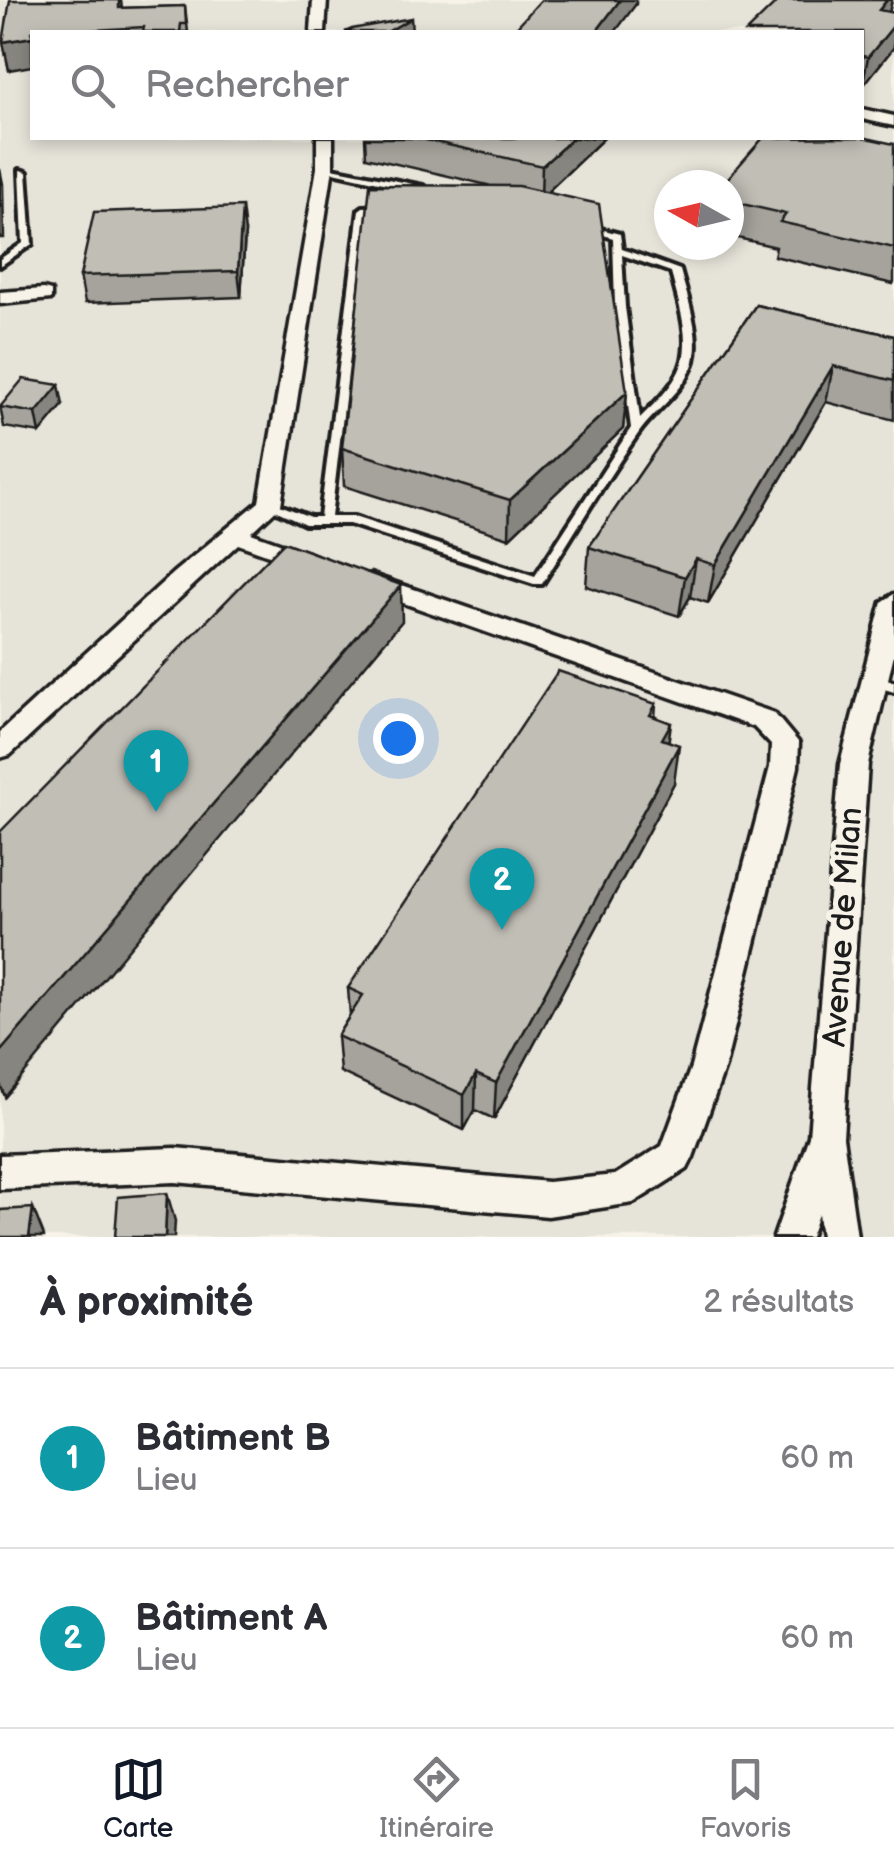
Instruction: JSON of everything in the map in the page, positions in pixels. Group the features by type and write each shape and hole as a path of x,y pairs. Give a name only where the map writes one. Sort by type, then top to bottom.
{"street":[{"path":"318,30 320,0"},
{"path":"864,121 894,127"},
{"path":"312,140 325,168"},
{"path":"0,748 182,578 270,505 325,168 326,140"},
{"path":"325,168 339,140"},
{"path":"0,298 44,295"},
{"path":"0,1172 175,1165 548,1198 620,1191 675,1157 708,1067 784,767 785,743 764,720 237,536"},
{"name":"Avenue de Milan","path":"840,1237 826,1136 854,764 884,684 894,602"},
{"name":"Avenue de Milan","path":"792,1237 826,1136"}],"lane":[{"path":"325,168 428,190"},
{"path":"0,263 28,244 23,172"},
{"path":"325,520 364,210 403,208"},
{"path":"578,227 617,236 620,307 636,428"},
{"path":"270,505 310,521 350,520 538,581 636,428 681,383 694,349 674,270 619,251"}],"shaded area":[{"path":"0,0 894,0 894,1237 0,1237"}],"building":[{"path":"10,0 119,0 119,8 185,6 186,24 181,24 180,30 30,30 30,37 3,42"},
{"path":"541,0 620,0 598,30 514,30"},
{"path":"779,0 887,0 879,10 894,13 894,25 868,57 864,56 864,30 748,30"},
{"path":"411,18 390,30 352,29"},
{"path":"864,137 894,144 894,248 780,222 786,214 744,204 744,170 735,170 761,140"},
{"path":"426,140 571,140 542,166"},
{"path":"370,185 518,186 599,204 627,392 510,500 342,448"},
{"path":"242,207 238,271 80,276 94,212"},
{"path":"756,305 894,336 894,381 833,366 715,565 696,559 685,577 589,547"},
{"path":"23,379 59,385 36,413 0,407"},
{"path":"284,542 401,585 0,1052 0,832"},
{"path":"558,671 656,704 650,715 671,723 662,739 679,745 496,1083 476,1074 464,1095 337,1036 363,995 348,988"},
{"path":"167,1193 165,1237 115,1237 118,1197"},
{"path":"33,1208 29,1237 0,1237 0,1210"}],"place":[{"name":"Bâtiment B","path":"156,812"},
{"name":"Bâtiment A","path":"502,930"}]}
